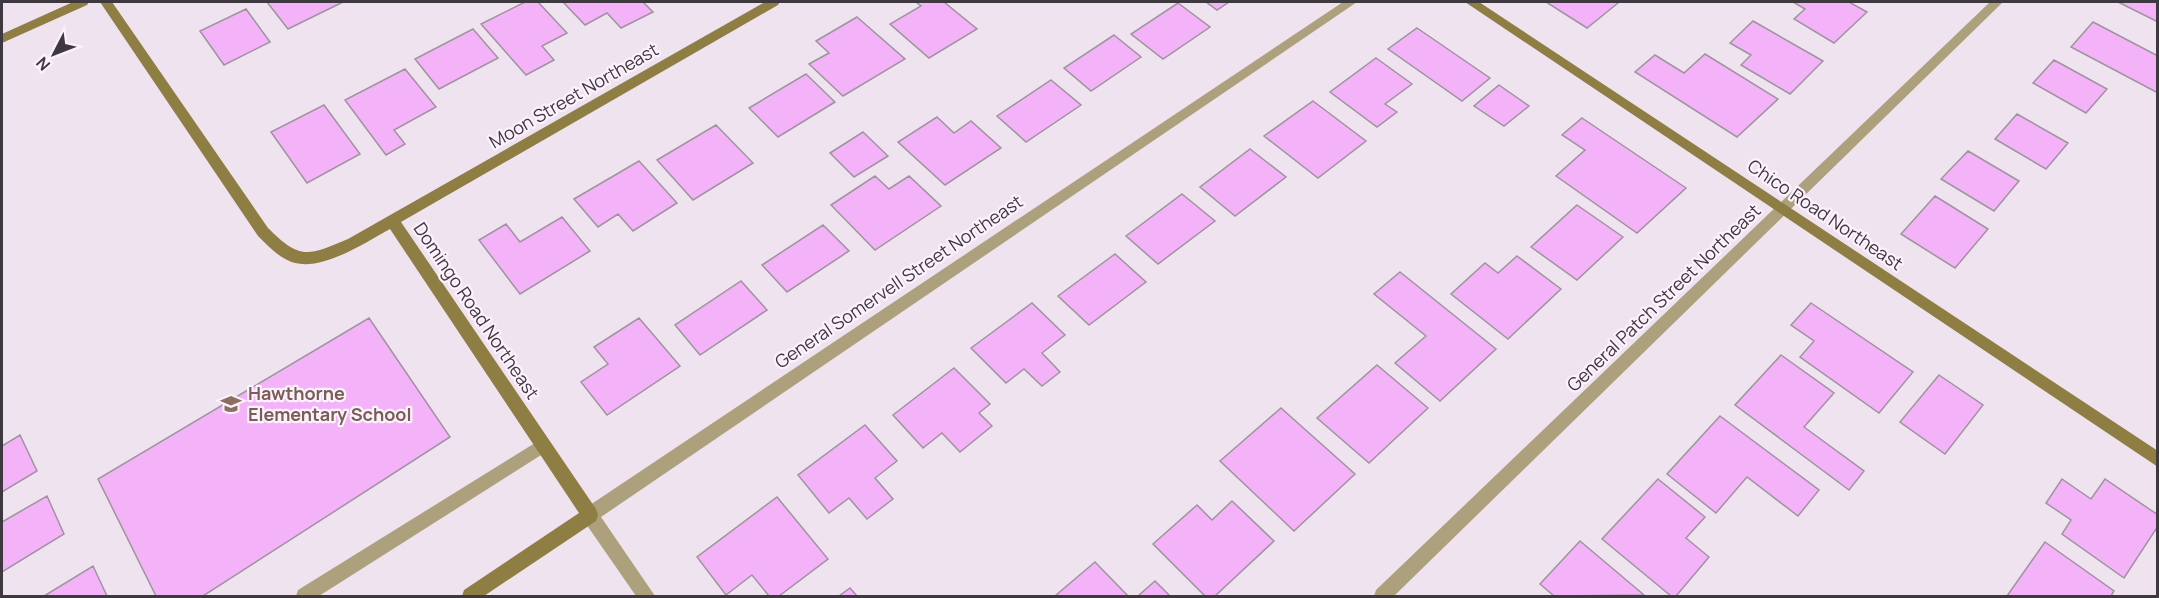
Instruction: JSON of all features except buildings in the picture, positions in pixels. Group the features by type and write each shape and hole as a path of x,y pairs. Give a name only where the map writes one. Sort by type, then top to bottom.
{"street":[{"path":"2,39 83,2"},
{"name":"Domingo Road Northeast","path":"106,2 263,232 276,247 297,259 317,258 353,243 393,222 646,597"},
{"name":"Moon Street Northeast","path":"393,222 774,2"},
{"name":"General Somervell Street Northeast","path":"470,597 1351,2"},
{"name":"Chico Road Northeast","path":"1471,2 2157,460"},
{"name":"General Patch Street Northeast","path":"1382,597 1997,2"},
{"path":"304,597 543,445"}],"place":[{"name":"Hawthorne Elementary School","path":"231,404"}]}
